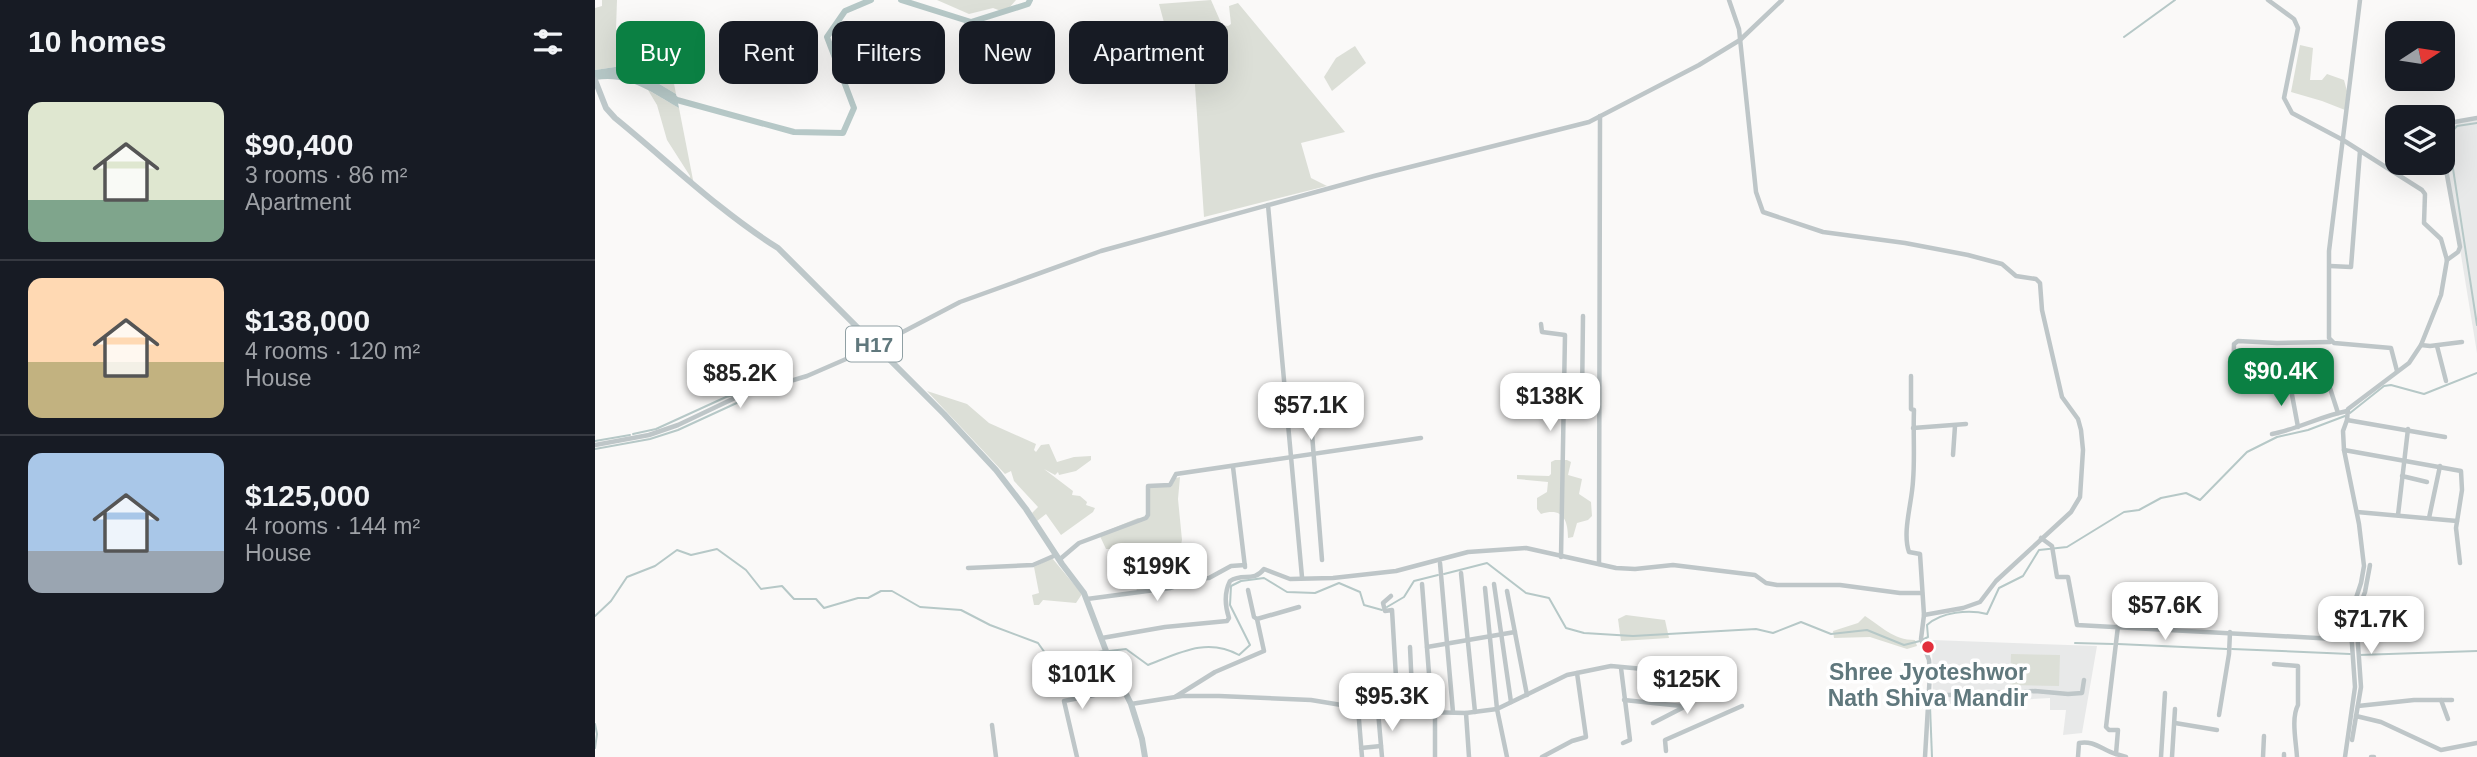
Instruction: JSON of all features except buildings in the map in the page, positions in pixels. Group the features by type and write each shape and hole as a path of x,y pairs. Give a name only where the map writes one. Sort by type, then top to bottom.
{"main road":[{"name":"H17","path":"596,82 606,108 615,118 725,211 778,248 937,406 996,470 1087,599 1131,704 1145,757"}],"street":[{"path":"1728,0 1739,29 1757,201 1763,212 1823,232 1968,255 2002,264 2016,276 2036,279 2040,283 2042,310 2062,397 2078,419 2083,450 2080,497 2076,506 1996,581 1985,598 1976,604 1924,615"},
{"path":"595,445 649,435 737,397 807,376 876,346 960,302 1101,251 1577,125 1699,65 1740,40 1782,0"},
{"path":"2268,0 2294,19 2298,28 2284,98 2293,113 2343,140 2422,190 2425,194 2424,223 2441,239 2447,260 2441,295 2414,358 2347,416 2343,431 2364,566 2350,616 2356,706"},
{"path":"2330,341 2331,237 2361,0"},
{"path":"1599,116 1599,565"},
{"path":"2455,122 2477,118"},
{"path":"2330,266 2351,267 2360,151"},
{"path":"2447,175 2460,247 2458,252 2447,260"},
{"path":"1268,205 1301,577"},
{"path":"1583,316 1583,401 1599,401"},
{"path":"1541,324 1542,332 1565,335 1561,557"},
{"path":"2233,380 2234,344 2238,341 2330,341 2391,348 2397,372"},
{"path":"2421,345 2437,346 2462,342"},
{"path":"2437,346 2446,381"},
{"path":"1911,376 1913,478 1907,548 1909,552 1920,554 1924,615 1922,641 1929,660 1925,757"},
{"path":"2328,382 2338,413"},
{"path":"2290,384 2298,427"},
{"path":"1286,397 1309,396 1322,560"},
{"path":"2272,434 2338,413 2445,437"},
{"path":"1913,428 1966,424"},
{"path":"1953,455 1955,426"},
{"path":"2398,515 2408,429"},
{"path":"968,568 1033,565 1058,558 1079,543 1146,518 1149,515 1149,485 1170,485 1176,474 1421,438"},
{"path":"2344,450 2459,470 2462,473 2457,521 2460,563"},
{"path":"1169,575 1178,580 1209,578 1231,566 1245,566 1233,467"},
{"path":"2429,518 2439,467"},
{"path":"2402,476 2427,482"},
{"path":"2357,512 2457,521"},
{"path":"2042,538 2052,546 2057,576 2068,577 2075,624 2353,640"},
{"path":"1104,641 1165,627 1227,621 1227,591 1233,578 1255,577 1261,575 1264,569 1297,580 1301,577 1333,578 1380,573 1436,562 1451,556 1526,548 1599,565 1635,569 1673,565 1755,575 1766,583 1777,585 1840,585 1900,593 1922,593"},
{"path":"1440,563 1453,712"},
{"path":"2345,757 2361,687 2356,616 2365,592 2370,565"},
{"path":"1461,573 1475,712"},
{"path":"1087,599 1170,588 1175,586 1178,580"},
{"path":"1422,584 1435,757"},
{"path":"1495,584 1511,702"},
{"path":"1485,588 1497,709 1507,757"},
{"path":"1174,697 1215,672 1264,651 1248,590"},
{"path":"1507,591 1527,695"},
{"path":"1391,596 1384,608 1392,610 1398,711"},
{"path":"1257,619 1299,607"},
{"path":"2116,754 2118,730 2109,730 2106,727 2118,626"},
{"path":"1427,647 1515,632"},
{"path":"2219,715 2230,632"},
{"path":"1410,647 1413,712"},
{"path":"2274,664 2298,666 2298,705 2295,708 2297,757"},
{"path":"1131,704 1174,697 1219,696 1311,700 1378,711 1466,713 1497,709 1567,675 1611,666 1686,673 1732,667"},
{"path":"1621,668 1630,740 1623,743"},
{"path":"1542,757 1571,741 1586,737 1577,673"},
{"path":"1653,723 1690,704 1686,673"},
{"path":"1927,696 2035,691 2082,693 2084,680"},
{"path":"1077,757 1065,701 1124,689"},
{"path":"2161,757 2165,693"},
{"path":"1624,700 1685,706"},
{"path":"2441,700 2448,719"},
{"path":"2356,706 2452,700"},
{"path":"1666,751 1665,740 1742,706"},
{"path":"1358,708 1362,757"},
{"path":"2172,757 2175,709"},
{"path":"1378,711 1382,757"},
{"path":"1466,713 1469,757"},
{"path":"2352,740 2354,716"},
{"path":"2354,716 2381,722 2441,750 2460,744 2477,743"},
{"path":"2175,723 2217,730"},
{"path":"992,725 996,757"},
{"path":"2263,757 2264,736"},
{"path":"2078,757 2079,743 2082,742 2099,745 2108,752 2126,757"},
{"path":"1361,748 1381,746"}],"shaded area":[{"path":"602,0 617,0 616,67 595,70 595,8 602,6"},
{"path":"937,0 1016,0 1009,8 1001,11 993,8 969,14"},
{"path":"1211,0 1220,21 1164,21 1159,4"},
{"path":"1238,3 1345,132 1301,143 1311,178 1327,186 1204,217 1195,84 1228,84 1228,26 1231,24 1229,6"},
{"path":"2300,45 2313,48 2310,80 2322,80 2327,74 2344,80 2347,91 2345,110 2291,92"},
{"path":"1355,46 1366,63 1332,91 1324,77 1336,58"},
{"path":"616,67 616,80 595,80 595,70"},
{"path":"634,84 659,84 676,94 679,108"},
{"path":"659,84 674,84 676,94"},
{"path":"648,90 679,108 694,185 689,181 690,176 667,140 657,105"},
{"path":"2477,119 2477,353 2448,175 2455,175 2455,123"},
{"path":"927,391 967,404 989,423 1036,444 1036,452 1041,445 1049,444 1057,462 1091,456 1091,460 1076,471 1059,475 1058,472 1055,475 1044,469 1073,491 1072,495 1080,496 1087,502 1086,505 1095,508 1093,512 1061,535 1046,514 1037,521 1032,513 1038,507 1014,481 1011,471 1005,474"},
{"path":"1551,462 1571,462 1568,475 1582,479 1579,494 1591,502 1592,516 1577,523 1573,537 1568,538 1567,525 1562,516 1554,512 1541,514 1537,509 1537,498 1547,492 1548,482 1517,479 1517,475 1549,476"},
{"path":"1180,477 1178,499 1182,540 1179,554 1186,556 1184,574 1172,574 1170,578 1175,580 1171,586 1137,591 1131,566 1122,566 1119,549 1106,549 1099,534 1138,518 1147,520 1150,515 1150,487 1171,487 1176,478"},
{"path":"1052,558 1082,594 1076,603 1043,600 1039,605 1034,605 1032,595 1039,593 1034,567"},
{"path":"1626,615 1665,620 1669,638 1621,641 1618,619"},
{"path":"1865,616 1894,635 1915,640 1917,646 1907,649 1870,637 1834,638 1833,631 1858,623"},
{"path":"1932,640 2097,646 2082,733 2063,735 2066,710 2050,710 2050,698 1933,705"},
{"path":"2011,654 2060,655 2059,686 2010,685"}],"waterway":[{"path":"671,96 677,100 794,132 843,133 854,108 827,37 845,11 871,0"},
{"path":"901,0 971,22 1028,4 1030,0"},
{"path":"2124,37 2175,0"},
{"path":"2477,123 2457,126 2448,136 2477,325"},
{"path":"2350,413 2384,386 2391,385 2424,394 2477,373"},
{"path":"633,434 656,429 726,397 739,394"},
{"path":"595,449 650,439 678,430 741,401"},
{"path":"1444,574 1487,563 1526,593 1549,598 1566,628 1584,633 1633,636 1756,629 1773,633 1801,622 1831,634 1867,630 1904,645 1928,637 1927,625 1947,614 1987,614 1999,588 2023,576 2039,550 2067,547 2124,512 2139,510 2161,498 2186,493 2200,500 2247,452 2277,437 2308,430 2345,416"},
{"path":"595,441 630,435"},
{"path":"595,616 611,601 627,577 655,566 677,550 691,555 717,549 746,570 761,589 782,586 794,599 816,599 824,608 858,598 868,598 881,591 892,591 920,607 961,610 990,625 1038,643 1050,660 1067,670 1090,662 1094,654"},
{"path":"1387,607 1404,597 1414,581 1438,575"},
{"path":"1109,651 1126,649 1148,665 1204,647 1216,647 1239,655 1250,645 1230,605 1231,586 1241,581 1264,578 1287,592 1315,593 1339,583 1360,592 1364,605 1382,610"},
{"path":"2075,643 2113,644"},
{"path":"2118,644 2227,649"},
{"path":"2232,649 2350,654"},
{"path":"1098,652 1104,651"},
{"path":"2359,655 2477,651"},
{"path":"1930,706 1932,757"},
{"path":"595,724 595,748"}],"place":[{"name":"Shree Jyoteshwor Nath Shiva Mandir","path":"1928,647"}]}
